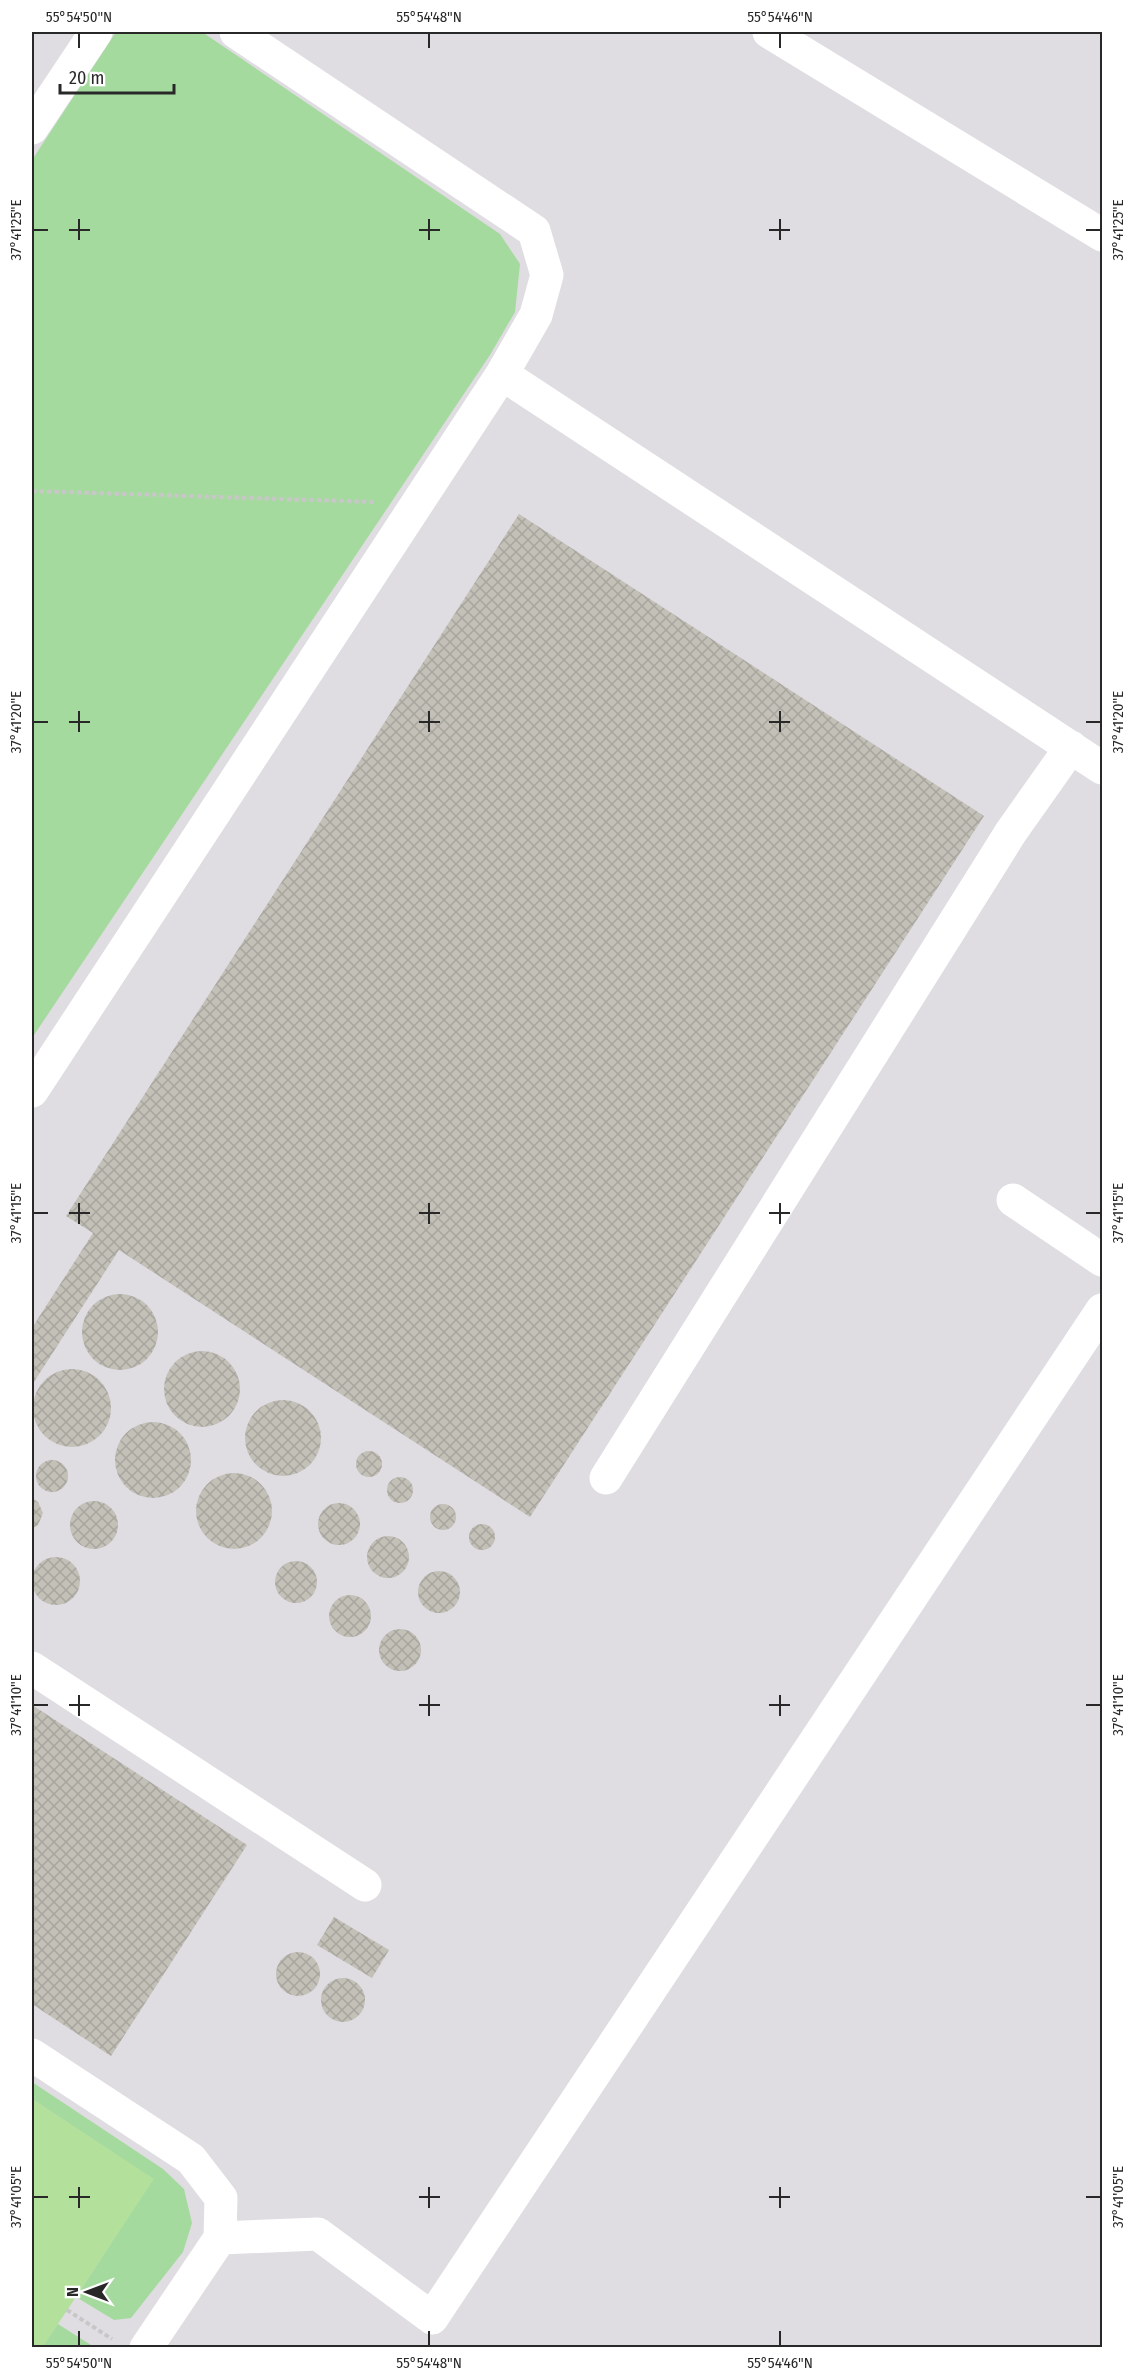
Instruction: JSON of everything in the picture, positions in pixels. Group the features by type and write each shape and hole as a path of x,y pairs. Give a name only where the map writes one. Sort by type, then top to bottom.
{"lane":[{"path":"32,128 96,32"},
{"path":"32,1091 502,374 536,315 547,275 534,231 236,32"},
{"path":"769,32 1102,235"},
{"path":"502,374 1102,768"},
{"path":"606,1478 1011,832 1071,747"},
{"path":"1013,1200 1102,1260"},
{"path":"220,2238 318,2234 432,2318 1102,1310"},
{"path":"32,1668 365,1885"},
{"path":"32,2055 191,2158 221,2198 220,2238 131,2344"}],"path":[{"path":"32,491 416,503"},
{"path":"67,2310 131,2344"}],"shaded area":[{"path":"32,32 1102,32 1102,2347 32,2347"}],"green space":[{"path":"116,32 202,32 500,234 520,264 515,312 490,355 32,1038 32,160"},
{"path":"32,2082 163,2169 184,2189 192,2223 183,2252 131,2318 114,2320 76,2297 153,2179 32,2099"},
{"path":"32,2099 154,2179 42,2348 32,2347"},
{"path":"58,2324 94,2347 42,2347"}],"building":[{"path":"519,514 984,816 530,1517 119,1250 32,1385 32,1328 93,1233 66,1216"},
{"path":"113,1294 127,1294 141,1300 152,1311 158,1325 155,1347 147,1359 127,1370 113,1370 99,1364 88,1353 82,1339 82,1325 88,1311 99,1300"},
{"path":"210,1351 223,1357 234,1368 240,1381 238,1404 223,1421 210,1427 194,1427 181,1421 166,1404 164,1381 170,1368 187,1353"},
{"path":"72,1369 87,1372 99,1381 108,1393 111,1408 108,1423 99,1435 87,1444 72,1447 57,1444 45,1435 36,1423 33,1408 36,1393 45,1381 57,1372"},
{"path":"276,1400 290,1400 304,1406 315,1417 321,1431 318,1453 310,1465 290,1476 276,1476 262,1470 251,1459 245,1445 245,1431 251,1417 262,1406"},
{"path":"146,1422 160,1422 174,1428 185,1439 191,1453 188,1475 180,1487 160,1498 146,1498 132,1492 121,1481 115,1467 115,1453 121,1439 132,1428"},
{"path":"369,1451 379,1454 382,1464 379,1474 369,1477 359,1474 356,1464 359,1454"},
{"path":"52,1460 63,1465 68,1476 63,1487 52,1492 41,1487 36,1476 41,1465"},
{"path":"227,1473 241,1473 255,1479 266,1490 270,1496 272,1511 270,1526 261,1538 249,1547 227,1549 213,1543 202,1532 196,1518 196,1504 202,1490 213,1479"},
{"path":"400,1477 410,1480 413,1490 410,1500 400,1503 390,1500 387,1490 390,1480"},
{"path":"32,1498 38,1502 43,1513 38,1525 32,1529"},
{"path":"89,1501 99,1501 114,1511 118,1525 117,1534 108,1545 99,1549 89,1549 74,1539 70,1530 70,1520 80,1505"},
{"path":"339,1503 347,1504 354,1509 359,1516 359,1532 354,1539 347,1544 339,1545 331,1544 324,1539 319,1532 318,1524 319,1516 324,1509 331,1504"},
{"path":"443,1504 453,1507 456,1517 453,1527 443,1530 433,1527 430,1517 433,1507"},
{"path":"482,1524 492,1527 495,1537 492,1547 482,1550 472,1547 469,1537 472,1527"},
{"path":"388,1536 396,1537 403,1542 408,1549 408,1565 403,1572 396,1577 388,1578 380,1577 373,1572 368,1565 367,1557 368,1549 373,1542 380,1537"},
{"path":"51,1557 61,1557 76,1567 80,1581 79,1590 70,1601 61,1605 51,1605 36,1595 32,1586 32,1576 42,1561"},
{"path":"296,1561 304,1562 311,1567 316,1574 316,1590 311,1597 304,1602 296,1603 288,1602 281,1597 276,1590 275,1582 276,1574 281,1567 288,1562"},
{"path":"439,1571 447,1572 454,1577 459,1584 459,1600 454,1607 447,1612 439,1613 431,1612 424,1607 419,1600 418,1592 419,1584 424,1577 431,1572"},
{"path":"350,1595 358,1596 365,1601 370,1608 370,1624 365,1631 358,1636 350,1637 342,1636 335,1631 330,1624 329,1616 330,1608 335,1601 342,1596"},
{"path":"400,1629 408,1630 415,1635 420,1642 420,1658 415,1665 408,1670 400,1671 392,1670 385,1665 380,1658 379,1650 380,1642 385,1635 392,1630"},
{"path":"32,1705 247,1845 111,2056 32,2004"},
{"path":"334,1917 389,1950 372,1978 317,1945"},
{"path":"298,1952 314,1958 320,1974 314,1990 298,1996 282,1990 276,1974 282,1958"},
{"path":"343,1978 359,1984 365,2000 359,2016 343,2022 327,2016 321,2000 327,1984"}]}
